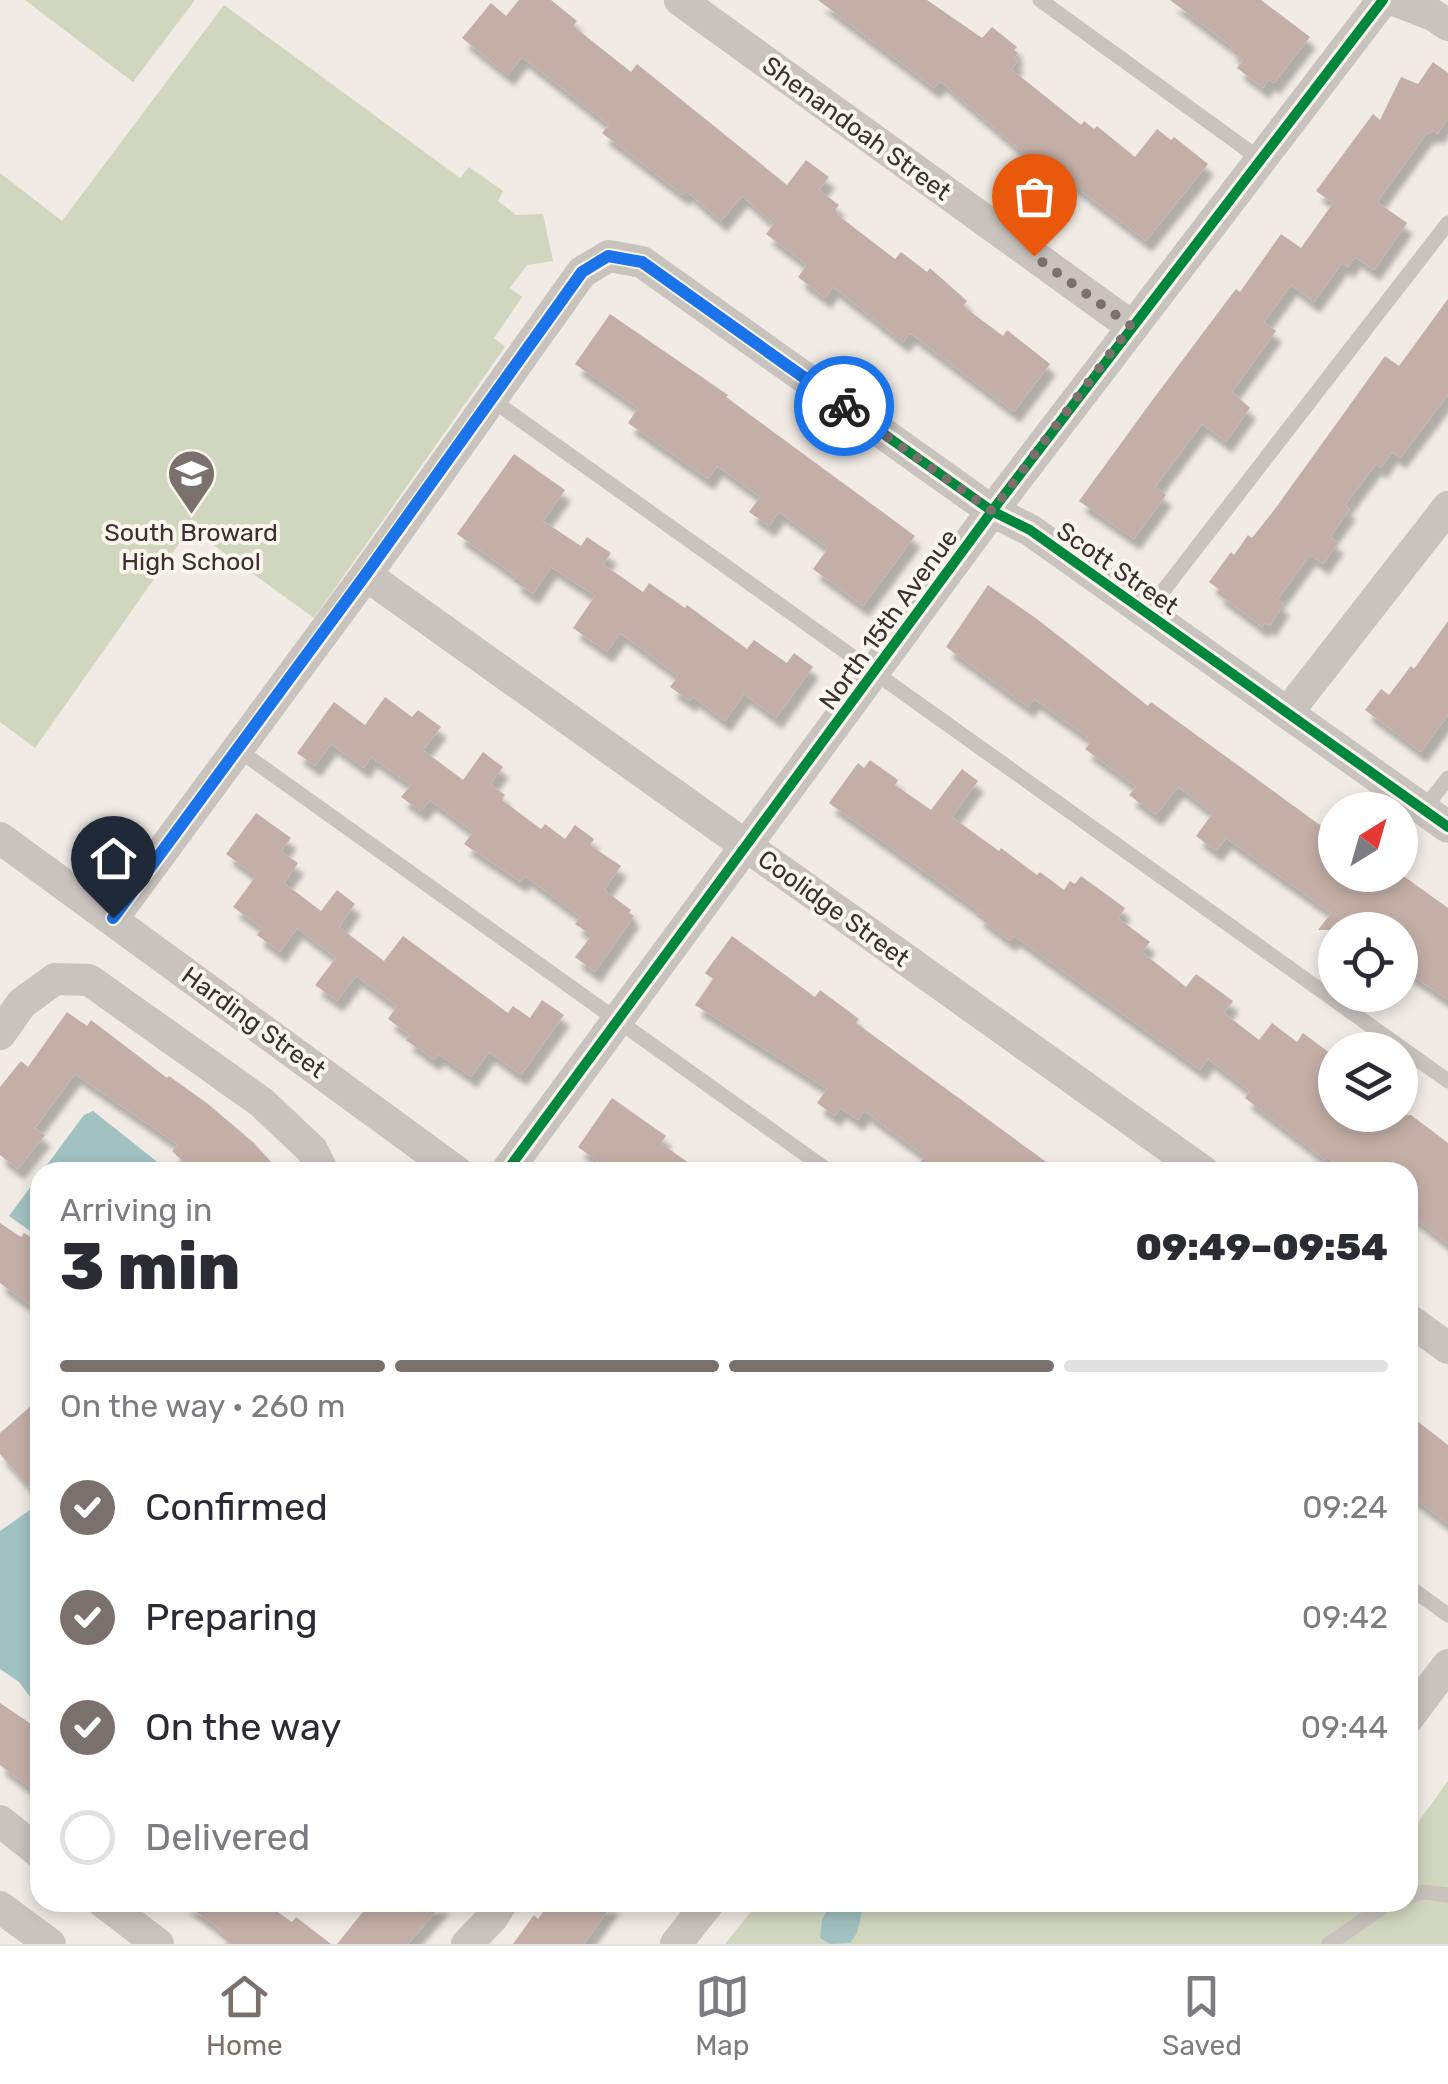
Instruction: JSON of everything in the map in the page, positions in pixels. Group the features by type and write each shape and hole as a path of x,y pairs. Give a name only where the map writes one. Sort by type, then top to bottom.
{"street":[{"name":"Shenandoah Street","path":"680,0 1131,326"},
{"name":"North 15th Avenue","path":"513,1162 992,511 1384,0"},
{"path":"1394,0 1448,25"},
{"name":"Scott Street","path":"491,398 582,272 608,256 642,262 992,511 1030,530 1436,818"},
{"path":"113,918 491,398"},
{"path":"1288,712 1448,507"},
{"name":"Coolidge Street","path":"366,574 1190,1162"},
{"name":"Harding Street","path":"0,838 444,1162"},
{"path":"0,1034 22,1002 55,979 89,980 261,1102 312,1150 318,1162"},
{"path":"1418,1326 1448,1348"},
{"path":"1418,1705 1448,1665"},
{"path":"0,1821 30,1846"},
{"path":"0,1907 50,1944"},
{"path":"116,1912 158,1944"},
{"path":"467,1944 497,1912"},
{"path":"676,1944 701,1912"}],"lane":[{"path":"1040,0 1260,159"},
{"path":"1146,613 1448,223"},
{"path":"491,398 1448,1080"},
{"path":"237,749 816,1162"},
{"path":"1436,818 1448,778"},
{"path":"1418,1593 1448,1614"},
{"path":"1418,1894 1448,1895"},
{"path":"1329,1944 1375,1912"}],"green space":[{"path":"25,0 195,0 133,82"},
{"name":"South Broward High School","path":"224,5 460,178 469,167 503,191 498,201 516,215 543,214 553,261 527,265 510,288 522,297 494,338 505,347 314,618 190,528 35,748 0,722 0,173 62,221"},
{"path":"1448,1781 1448,1944 725,1944 751,1912 1418,1912 1418,1822"}],"water":[{"path":"93,1111 157,1162 49,1162 84,1115"},
{"path":"30,1188 30,1231 9,1216"},
{"path":"30,1510 30,1697 19,1682 0,1669 0,1531"},
{"path":"826,1912 862,1912 850,1943 830,1944 820,1938"}],"building":[{"path":"519,0 551,0 577,21 573,26 631,72 637,64 787,185 806,160 829,177 819,190 839,205 835,210 839,216 895,259 901,252 927,272 930,268 967,301 963,306 1003,336 1007,330 1050,364 1014,412 910,333 903,342 833,287 825,298 798,277 807,265 766,234 774,224 742,196 721,221 686,191 683,195 602,133 609,125 522,57 508,75 462,38 491,3 506,16"},
{"path":"818,0 927,0 982,38 992,27 1017,47 1014,58 1018,61 1011,69 1081,125 1084,121 1094,129 1097,126 1135,157 1157,129 1171,140 1174,137 1208,164 1146,241 1041,160 1033,161 940,81 934,88"},
{"path":"1170,0 1261,0 1310,37 1274,83 1269,80 1263,88 1237,68 1243,60 1230,50 1232,47"},
{"path":"1433,62 1448,73 1448,119 1437,134 1433,130 1427,133 1377,202 1407,223 1374,270 1355,257 1348,267 1342,263 1314,302 1291,285 1264,322 1276,331 1232,392 1250,408 1226,442 1202,424 1155,487 1166,495 1134,539 1079,501 1281,234 1301,248 1333,203 1316,191 1373,114 1380,120 1401,77 1418,84"},
{"path":"1448,299 1448,395 1400,458 1392,452 1381,468 1376,464 1345,505 1350,509 1330,537 1338,543 1323,564 1310,555 1277,600 1284,604 1270,626 1265,623 1262,627 1217,593 1220,590 1209,582 1231,552 1234,555 1248,535 1252,538 1275,509 1385,356 1399,366"},
{"path":"610,314 728,395 915,536 863,606 813,569 828,548 779,512 769,526 749,512 760,497 717,466 708,479 628,423 638,408 575,364"},
{"path":"514,454 565,490 543,521 581,546 587,537 611,553 603,564 643,592 649,583 685,608 687,605 747,649 754,640 787,663 794,653 813,667 776,718 744,694 725,721 693,697 690,701 670,687 678,676 620,633 607,652 573,628 595,596 551,567 533,594 514,581 517,577 457,534"},
{"path":"988,585 1148,706 1151,702 1318,824 1318,892 1418,892 1418,886 1448,908 1448,1000 1418,979 1418,912 1330,912 1226,838 1216,851 1196,836 1213,813 1178,787 1156,815 1129,795 1136,787 1085,749 1091,742 1083,734 1034,699 1028,707 946,647"},
{"path":"1448,621 1448,715 1421,752 1365,710 1381,689 1389,695 1411,666 1414,669"},
{"path":"385,697 412,717 418,710 441,727 423,750 463,780 483,752 503,767 490,784 505,795 502,800 541,829 545,824 565,839 575,825 594,839 590,845 621,866 604,890 634,916 595,972 575,957 592,935 575,924 580,917 525,876 521,882 464,844 473,832 430,800 421,811 401,797 411,785 371,757 364,768 331,744 315,766 297,753 334,702 365,725"},
{"path":"870,760 898,780 895,785 931,810 962,769 978,781 952,817 1064,890 1070,881 1075,884 1081,876 1125,908 1118,918 1150,942 1142,952 1186,987 1196,974 1233,1001 1224,1013 1259,1040 1272,1023 1297,1042 1303,1033 1318,1044 1318,1132 1418,1132 1418,1120 1448,1143 1448,1244 1418,1221 1418,1162 1334,1162 1327,1157 1325,1160 1245,1098 1250,1091 1208,1059 1200,1070 1014,936 1010,941 977,916 980,912 829,803 858,763 864,768"},
{"path":"256,813 291,838 281,851 298,863 284,883 321,911 337,890 355,904 339,927 384,961 403,936 508,1013 513,1006 530,1018 542,1000 564,1015 521,1075 489,1052 471,1077 438,1054 434,1060 406,1040 410,1035 388,1019 397,1006 356,976 337,1001 315,985 336,958 297,928 280,952 257,935 262,928 233,907 256,876 226,854"},
{"path":"732,936 815,997 820,990 859,1019 856,1023 1046,1162 920,1162 925,1156 864,1111 858,1120 840,1108 835,1116 817,1103 827,1089 695,1005 713,979 705,973"},
{"path":"67,1012 87,1026 91,1020 208,1104 271,1162 184,1162 172,1151 178,1145 75,1074 35,1128 45,1135 18,1169 0,1155 0,1087 21,1061 28,1067"},
{"path":"612,1098 666,1136 661,1143 687,1162 599,1162 578,1147"},
{"path":"0,1223 21,1237 24,1233 30,1237 30,1305 0,1283"},
{"path":"30,1407 30,1488 0,1454 0,1433"},
{"path":"1418,1422 1448,1445 1448,1524 1418,1502"},
{"path":"0,1703 30,1723 30,1788 0,1765"},
{"path":"196,1912 278,1912 292,1922 296,1917 331,1944 231,1944 219,1935 222,1931"},
{"path":"363,1912 435,1912 408,1944 337,1944"},
{"path":"543,1912 607,1912 584,1944 513,1944 534,1915 538,1919"}],"cycle path":[{"path":"513,1162 992,511 1383,0"},
{"path":"113,918 366,575 582,272 609,256 642,262 992,511 1030,530 1448,827"}],"way so far":[{"path":"844,406 992,511 1131,326 1034,256"}],"place":[{"name":"South Broward High School","path":"191,516"}],"route":[{"path":"113,918 582,272 608,256 642,262 844,406"}]}
